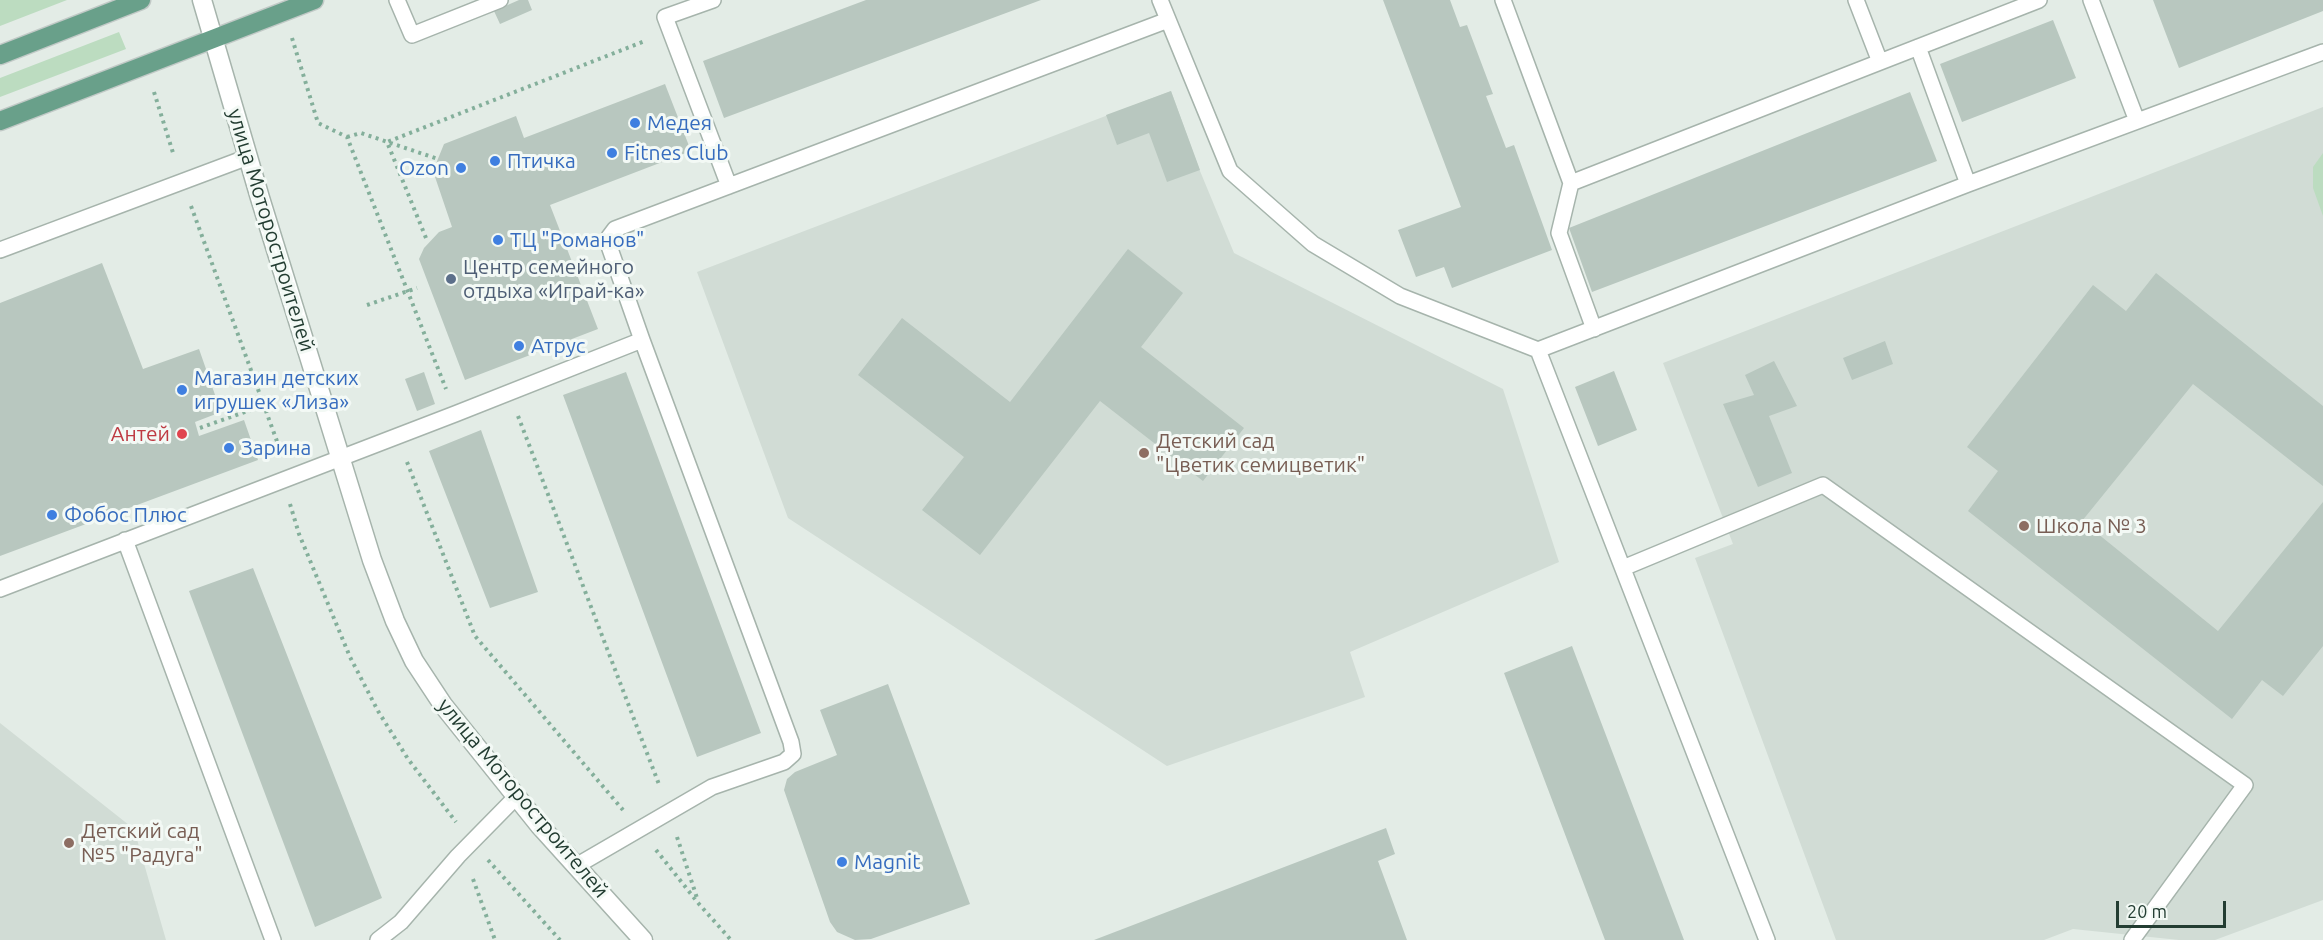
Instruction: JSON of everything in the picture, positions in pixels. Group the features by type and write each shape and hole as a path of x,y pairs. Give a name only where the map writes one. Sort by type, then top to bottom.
{"main road":[{"path":"0,55 141,0"},
{"path":"0,121 314,0"}],"street":[{"name":"улица Моторостроителей","path":"202,0 248,158 372,560 395,621 414,661 443,705 516,797 643,940"}],"lane":[{"path":"397,0 412,35 500,0"},
{"path":"713,0 665,17 729,186"},
{"path":"1160,0 1230,171 1313,244 1400,296 1538,350 1968,184 2323,52"},
{"path":"1503,0 1571,183 1559,233 1594,329"},
{"path":"1856,0 1880,62"},
{"path":"1571,183 2039,0"},
{"path":"2091,0 2137,121"},
{"path":"576,866 712,787 784,762 793,754 791,742 642,340 609,246 609,237 615,229 1168,20"},
{"path":"1918,47 1968,184"},
{"path":"0,250 248,158"},
{"path":"0,589 642,340"},
{"path":"1538,350 1767,940"},
{"path":"1623,568 1823,485 2246,784 2132,940"},
{"path":"125,540 273,940"},
{"path":"378,940 401,922 472,841 516,797"}],"path":[{"path":"284,12 318,123 347,137 362,134 438,159"},
{"path":"387,142 648,40"},
{"path":"347,137 455,414"},
{"path":"387,142 426,237"},
{"path":"367,305 417,288"},
{"path":"509,393 669,812 699,904"},
{"path":"200,428 264,405"},
{"path":"396,436 475,636 731,940"},
{"path":"472,841 470,869 495,940"}],"shaded area":[{"name":"Детский сад \"Цветик семицветик\"","path":"1171,91 1200,171 1234,253 1503,389 1559,562 1350,652 1365,697 1167,766 788,518 697,272"},
{"name":"Школа № 3","path":"2323,107 2323,900 2215,940 2179,940 2073,929 2044,940 1836,940 1695,558 1733,544 1663,363"},
{"name":"Детский сад №5 \"Радуга\"","path":"0,723 134,829 166,940 0,940"}],"green space":[{"path":"0,0 67,0 0,26"},
{"path":"119,32 126,49 0,97 0,78"},
{"path":"2323,153 2323,216 2313,188 2313,167"}],"building":[{"path":"519,0 528,0 532,10 500,24 494,11"},
{"path":"866,0 1041,0 724,118 703,61"},
{"path":"1383,0 1450,0 1460,27 1467,25 1493,94 1486,96 1506,148 1514,145 1552,250 1452,288 1444,267 1416,277 1398,230 1461,207"},
{"path":"2153,0 2323,0 2323,11 2179,68"},
{"path":"2053,20 2076,78 1962,122 1940,64"},
{"name":"ТЦ \"Романов\"","path":"665,84 691,151 550,205 598,329 465,380 419,259 424,248 439,232 452,227 433,171 444,144 516,116 524,138"},
{"path":"1171,91 1200,170 1167,182 1149,133 1117,145 1106,115"},
{"path":"1910,92 1937,161 1592,292 1569,228"},
{"path":"1128,249 1183,293 1141,347 1244,428 1203,481 1100,401 980,555 922,510 964,457 858,375 902,318 1010,402"},
{"path":"102,263 143,369 199,349 221,412 195,422 199,436 244,420 258,460 0,556 0,303"},
{"path":"2156,273 2323,406 2323,486 2193,384 2082,521 2218,631 2323,502 2323,646 2283,696 2262,680 2232,719 1968,511 1998,471 1967,447 2093,285 2126,311"},
{"path":"1885,341 1893,364 1852,380 1843,358"},
{"path":"1774,361 1797,406 1769,416 1792,473 1758,487 1723,404 1754,395 1745,375"},
{"path":"1614,371 1637,430 1598,446 1575,387"},
{"path":"424,372 435,404 417,411 405,379"},
{"path":"626,372 761,733 697,757 563,395"},
{"path":"481,430 538,592 490,608 429,451"},
{"path":"253,568 382,898 315,927 189,591"},
{"path":"1572,646 1684,940 1605,940 1504,673"},
{"path":"888,684 970,904 871,939 855,940 837,932 830,922 784,790 787,779 795,772 837,755 820,710"},
{"path":"1386,828 1395,854 1378,861 1407,940 1094,940"}],"place":[{"name":"Медея","path":"635,123"},
{"name":"Fitnes Club","path":"612,153"},
{"name":"Птичка","path":"495,161"},
{"name":"Ozon","path":"461,168"},
{"name":"ТЦ \"Романов\"","path":"498,240"},
{"name":"Центр семейного отдыха «Играй-ка»","path":"451,279"},
{"name":"Атрус","path":"519,346"},
{"name":"Магазин детских игрушек «Лиза»","path":"182,390"},
{"name":"Антей","path":"182,434"},
{"name":"Зарина","path":"229,448"},
{"name":"Детский сад \"Цветик семицветик\"","path":"1144,453"},
{"name":"Фобос Плюс","path":"52,515"},
{"name":"Школа № 3","path":"2024,526"},
{"name":"Детский сад №5 \"Радуга\"","path":"69,843"},
{"name":"Magnit","path":"842,862"}]}
